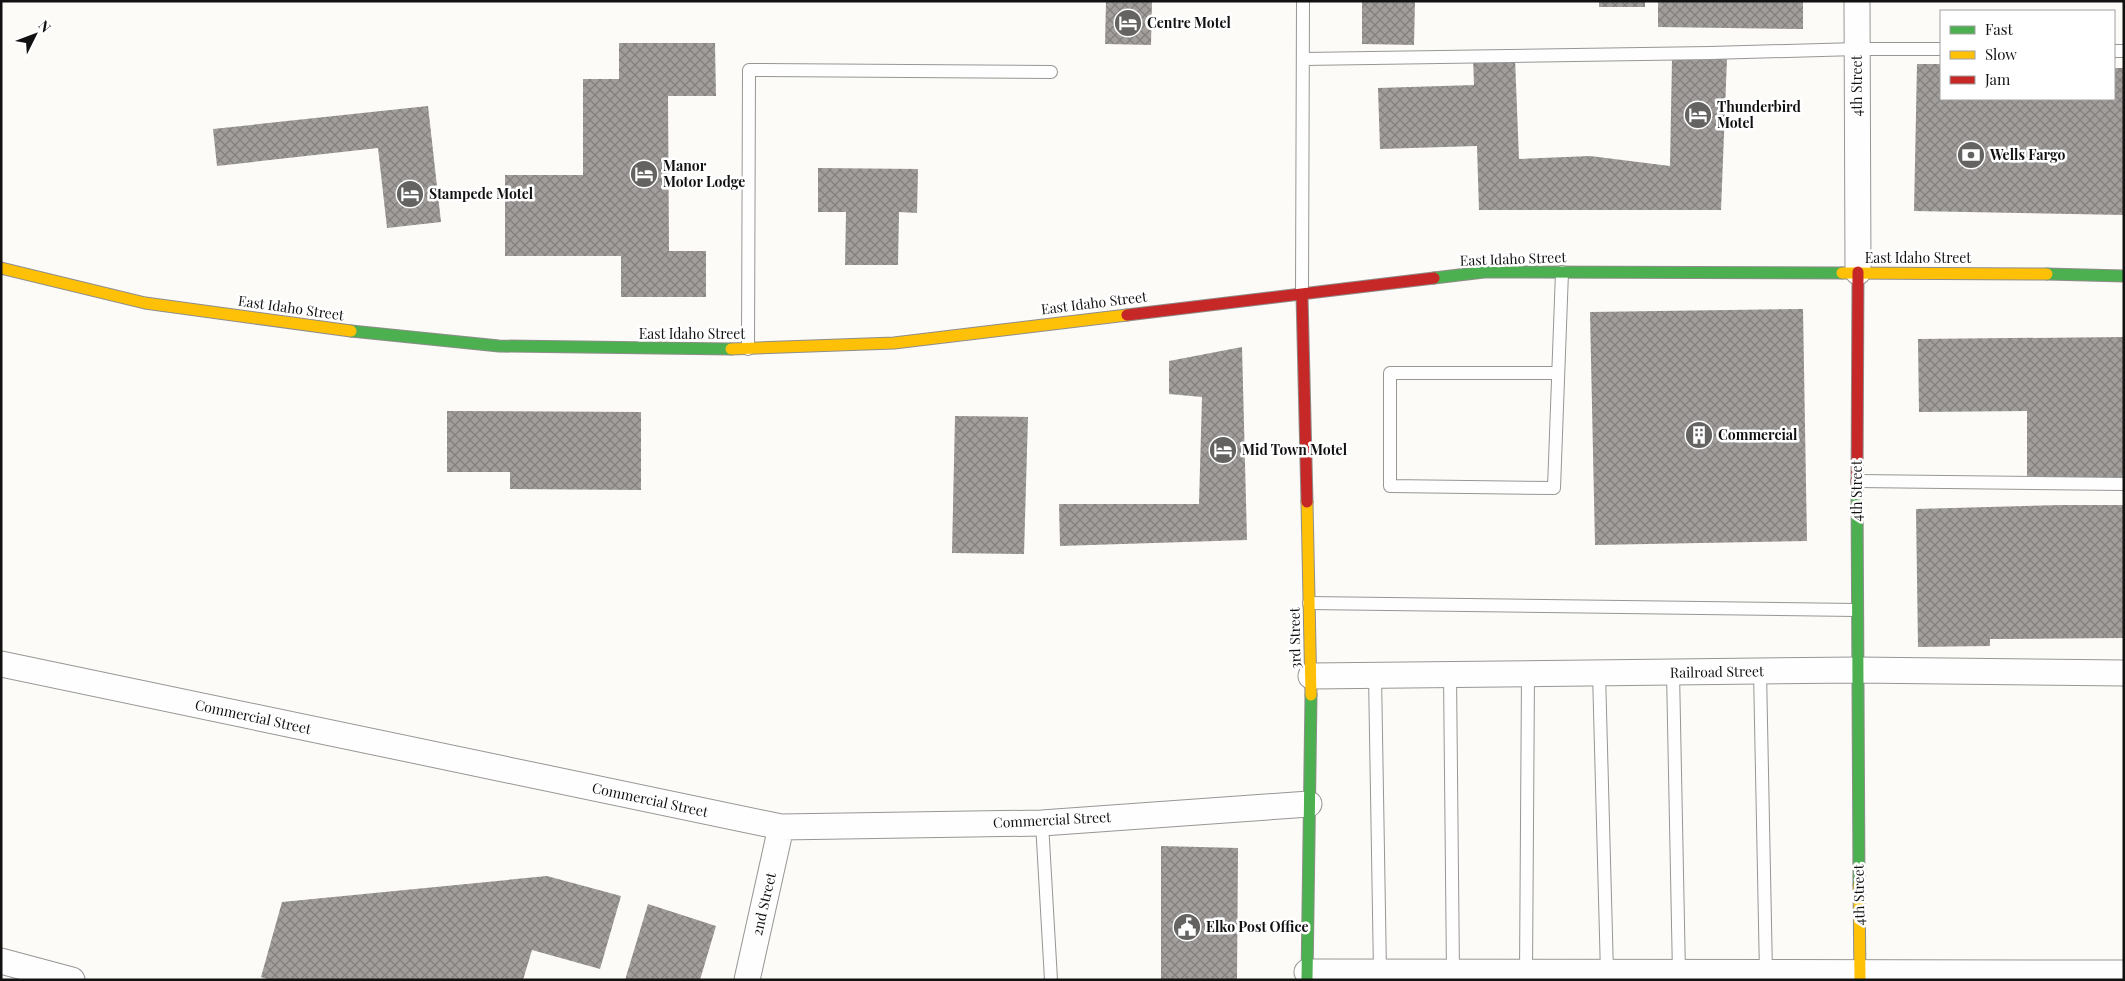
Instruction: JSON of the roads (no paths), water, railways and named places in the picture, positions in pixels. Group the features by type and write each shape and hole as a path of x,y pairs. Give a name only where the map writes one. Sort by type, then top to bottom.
{"main road":[{"name":"East Idaho Street","path":"1,268 154,304 334,329 499,346 748,349 894,343 1484,272 1858,272 2124,276"},
{"name":"4th Street","path":"1858,272 1856,481 1860,977"},
{"name":"3rd Street","path":"1302,295 1311,676 1307,976"}],"street":[{"name":"4th Street","path":"1857,1 1858,272"},
{"name":"Commercial Street","path":"1,664 781,827 1042,823 1309,804"},
{"name":"Railroad Street","path":"1311,676 1857,670 2124,673"},
{"name":"2nd Street","path":"747,980 781,827"},
{"path":"1,961 72,980"},
{"path":"1307,976 1380,972 1766,974 1860,977 2124,973"}],"lane":[{"path":"1302,295 1303,1"},
{"path":"1303,59 1940,49"},
{"path":"748,349 749,70 1051,72"},
{"path":"1558,373 1390,373 1390,486 1554,488 1562,272"},
{"path":"1856,481 2124,484"},
{"path":"1309,604 1857,610"},
{"path":"1760,671 1766,974"},
{"path":"1673,672 1679,974"},
{"path":"1526,973 1528,673"},
{"path":"1599,673 1607,973"},
{"path":"1450,674 1453,973"},
{"path":"1375,675 1380,972"},
{"path":"1042,823 1051,980"}],"place":[{"name":"Centre Motel","path":"1128,23"},
{"name":"Thunderbird Motel","path":"1698,115"},
{"name":"Wells Fargo","path":"1971,155"},
{"name":"Manor Motor Lodge","path":"644,174"},
{"name":"Stampede Motel","path":"410,194"},
{"name":"Commercial","path":"1699,435"},
{"name":"Mid Town Motel","path":"1223,450"},
{"name":"Elko Post Office","path":"1187,927"}]}
